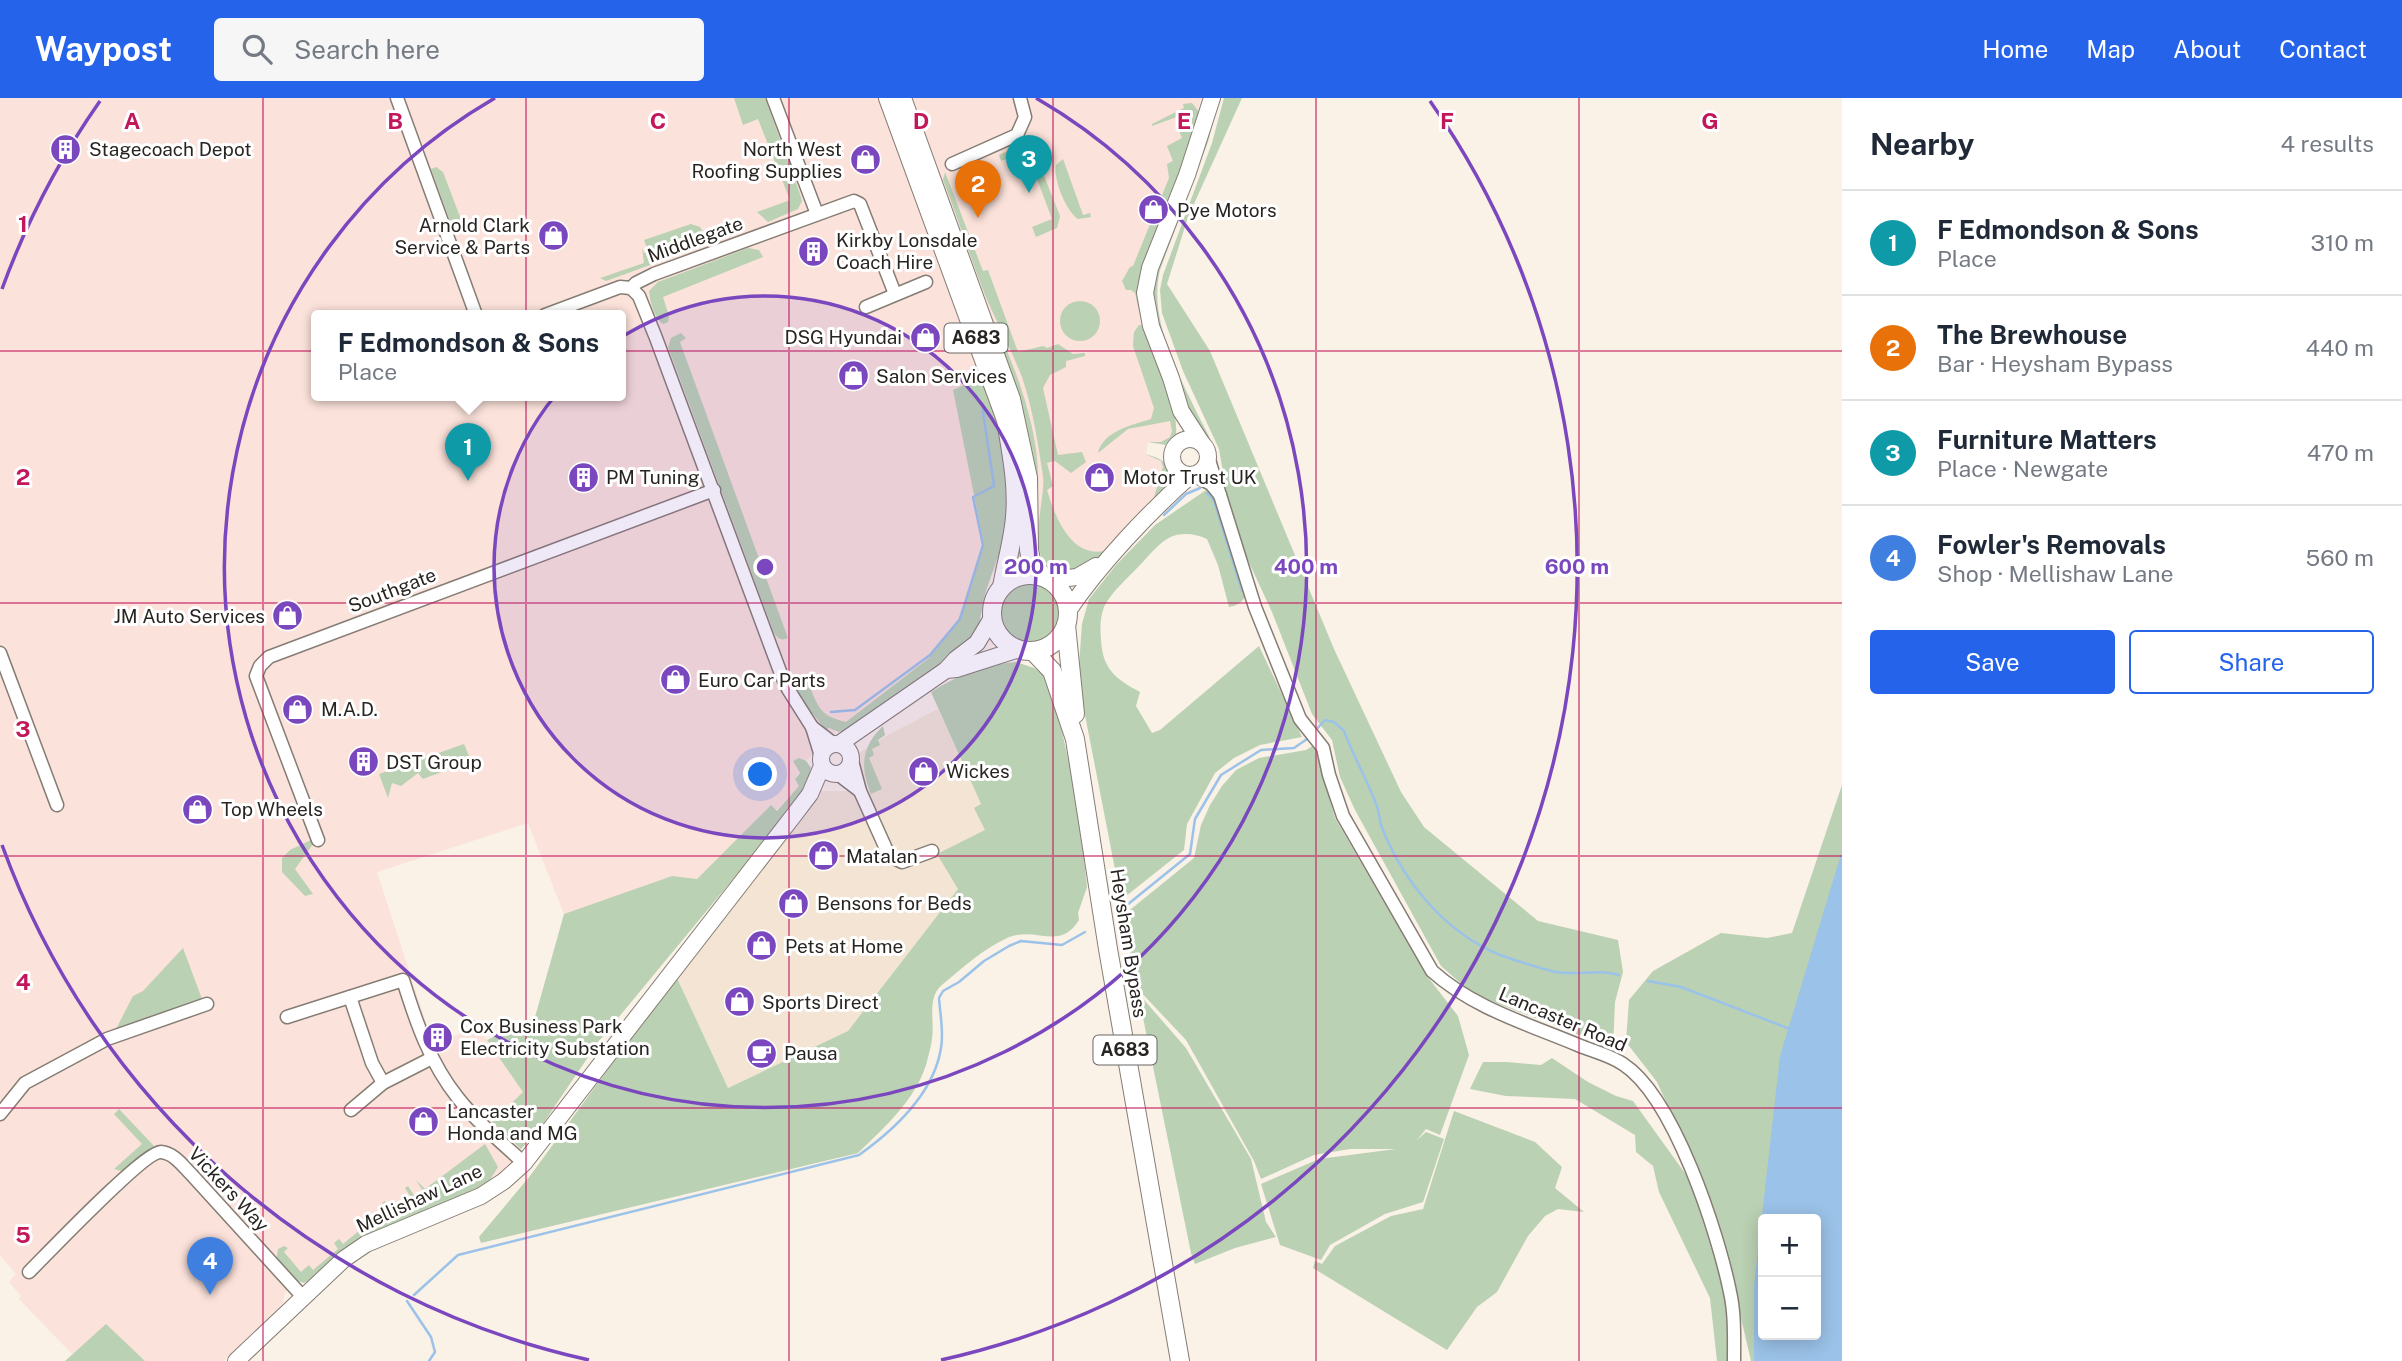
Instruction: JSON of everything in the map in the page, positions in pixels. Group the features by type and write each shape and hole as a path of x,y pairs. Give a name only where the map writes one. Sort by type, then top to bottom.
{"highway":[{"name":"A683","path":"888,98 1006,420 1016,502 1013,534 1002,587 992,607 992,618 1001,638 1026,650"},
{"name":"A683","path":"901,98 1011,399 1028,478 1031,559 1063,593 1067,618"},
{"path":"1002,587 1021,576 1046,578"},
{"path":"1026,650 1054,643 1067,618"},
{"name":"Heysham Bypass","path":"1067,618 1076,718 1075,738"},
{"name":"Heysham Bypass","path":"1026,650 1052,671 1075,738 1108,949 1180,1361"}],"main road":[{"path":"1154,512 1168,487 1173,465 1172,454 1182,429 1181,411 1151,326 1145,293 1150,268 1186,176 1212,98"},
{"path":"1067,618 1085,587 1108,560 1192,475 1202,471 1205,449 1181,411"},
{"path":"1177,444 1186,439 1205,449"},
{"path":"1173,465 1181,473 1192,475"},
{"path":"1046,578 1077,577 1108,560"},
{"path":"870,725 847,770 829,768 827,747 870,725 895,704 946,670 976,643 992,618"},
{"path":"946,670 1026,650"},
{"path":"837,744 847,748 851,759"},
{"name":"Mellishaw Lane","path":"236,1361 344,1259 366,1244 481,1196 504,1181 524,1163 829,768"}],"street":[{"path":"397,98 474,310"},
{"path":"773,98 817,214"},
{"path":"952,164 1017,135 1025,117 1020,98"},
{"name":"Middlegate","path":"558,310 620,287 631,288 654,274 854,201 860,204 895,294"},
{"path":"866,307 926,282"},
{"path":"631,288 639,296 714,489 781,674 812,727 829,768 860,791"},
{"path":"1205,449 1220,495"},
{"path":"1192,475 1211,484 1220,495"},
{"name":"Southgate","path":"318,840 256,676 260,666 270,657 714,489"},
{"name":"Lancaster Road","path":"1220,495 1255,607 1303,722 1320,743 1342,816 1432,971 1452,989 1476,1003 1622,1063 1651,1093 1669,1122 1699,1189 1731,1294 1734,1361"},
{"path":"0,653 57,805"},
{"path":"812,727 837,744"},
{"path":"851,759 860,791 890,856 902,862 932,851"},
{"path":"286,1017 403,980 425,1043 458,1098 524,1163"},
{"path":"350,997 372,1063 383,1083"},
{"path":"0,1114 25,1083 66,1060 107,1040 207,1004"},
{"path":"351,1110 383,1083 432,1058"},
{"name":"Vickers Way","path":"29,1272 119,1182 150,1155 163,1152 174,1157 183,1166 303,1297"}],"shaded area":[{"path":"0,98 1202,98 1136,287 1143,324 1175,433 1164,443 1148,442 1146,454 1161,461 1166,471 1151,507 1105,551 1061,571 1043,560 1039,548 978,580 968,634 831,735 805,762 795,779 800,786 776,811 770,806 697,879 672,876 564,914 528,823 377,872 433,1044 478,1027 524,1092 497,1128 521,1149 502,1175 304,1283 299,1282 285,1292 283,1303 224,1361 145,1361 106,1325 72,1354 19,1299 21,1296 9,1282 16,1274 0,1255"},
{"path":"938,709 997,839 848,1031 728,1088 676,977 820,791 848,791 859,783 856,755"}],"green space":[{"path":"734,98 765,98 802,201 798,209 768,222 757,212 790,200 758,119 743,125"},
{"path":"1224,98 1242,98 1188,217 1167,284 1210,351 1334,649 1401,792 1424,827 1538,921 1618,940 1623,972 1615,1002 1613,1048 1473,994 1441,966 1355,810 1340,777 1332,740 1312,714 1272,612 1239,541 1219,480 1223,472 1219,449 1183,371 1162,313 1160,290 1163,275 1212,143"},
{"path":"1192,103 1200,113 1183,168 1138,283 1142,322 1171,398 1176,436 1166,445 1148,442 1161,442 1170,437 1170,421 1128,429 1098,453 1101,445 1112,434 1151,419 1154,408 1133,346 1134,332 1142,325 1135,293 1126,290 1122,281 1133,266 1169,178 1167,164 1173,161 1167,146 1182,138 1178,128 1186,122 1182,115 1152,124 1184,108 1183,104"},
{"path":"1214,118 1208,142 1160,270 1157,288 1161,326 1167,345 1213,444 1217,477 1212,447 1194,426 1155,319 1152,295 1156,271"},
{"path":"1018,146 1028,147 1035,153 1060,216 1057,228 1036,237 1032,227 1052,219 1027,152 1001,161 999,155"},
{"path":"1063,159 1083,215 1090,213 1091,217 1078,219 1065,202 1058,186 1056,171 1056,165"},
{"path":"436,167 443,172 462,222 454,232 431,169"},
{"path":"945,172 983,271 988,270 1018,352 1058,344 1073,354 1085,353 1085,356 1066,361 1066,367 1050,375 1043,388 1058,455 1082,452 1086,462 1071,473 1055,461 1047,463 1053,486 1047,490 1066,533 1083,548 1105,551 1151,507 1163,467 1161,461 1145,454 1161,460 1167,467 1167,479 1151,509 1106,553 1082,569 1068,572 1059,570 1051,567 1041,557 1038,535 1043,476 1029,401 1022,377 974,266 943,180"},
{"path":"691,224 700,227 703,232 704,239 700,247 606,281 600,278 644,263 642,248 644,253 648,251 644,240"},
{"path":"748,248 759,250 763,257 663,297 669,316 668,322 663,324 657,318 649,291 658,282"},
{"path":"1080,301 1094,307 1100,321 1094,335 1080,341 1066,335 1060,321 1066,307"},
{"path":"986,307 1007,351 1026,403 1037,456 1036,504"},
{"path":"681,333 686,338 680,342 788,638 786,639 780,639 774,633 668,347 671,338"},
{"path":"973,374 982,375 999,423 1011,495 1003,551 997,559 985,594 979,625 969,641 946,661 846,730 826,730 795,687 807,681 824,713 846,722 929,658 958,620 984,545 953,390 966,384"},
{"path":"1209,488 1213,492 1246,593 1243,599 1229,607 1218,565 1207,539 1188,534 1171,537 1156,548 1107,601 1101,623 1104,658 1117,677 1140,692 1136,706 1152,733 1160,730 1259,646 1302,737 1260,745 1234,758 1215,773 1187,824 1184,850 1121,900 1078,679 1082,624 1089,599 1116,565 1155,525"},
{"path":"1030,583 1047,588 1055,596 1060,613 1055,630 1047,638 1030,643 1013,638 1005,630 1000,613 1005,596 1013,588"},
{"path":"1016,662 1034,668 1049,679 1075,791 1087,887 1078,913 1079,920 1071,929 1055,936 1028,934 1007,938 973,959 938,989 932,1010 932,1042 921,1078 898,1113 858,1153 481,1243 479,1237 530,1176 676,976 728,1088 848,1031 958,889 937,854 985,830 974,808 981,804 931,692 972,671"},
{"path":"883,726 885,735 878,740 880,745 872,749 874,755 869,758 882,789 871,794 865,775 865,758 870,742"},
{"path":"464,744 471,761 423,779 418,773 401,786 392,783 388,798 379,774"},
{"path":"1314,745 1335,818 1427,976 1458,1016 1469,1055 1440,1135 1426,1129 1417,1140 1426,1132 1444,1139 1423,1202 1385,1214 1330,1245 1321,1260 1280,1245 1261,1184 1319,1159 1396,1149 1350,1149 1314,1155 1261,1179 1254,1161 1186,1040 1136,987 1125,914 1194,858 1201,825 1210,805 1236,770 1259,758 1306,750"},
{"path":"799,758 806,761 811,768 809,774 813,776 804,793 599,1041 540,1128 521,1149 492,1122 523,1092 487,1040 535,1017 564,914 672,876 697,879 771,805 777,811 799,786 795,779 800,773 793,761"},
{"path":"1842,785 1842,1361 1834,1193 1777,1214 1758,1214 1758,1340 1767,1340 1786,1361 1751,1361 1730,1271 1696,1167 1657,1082 1626,1042 1629,1000 1653,971 1721,933 1767,938 1792,933"},
{"path":"311,840 313,844 295,869 313,894 305,896 282,872 282,858 290,850"},
{"path":"183,948 202,999 115,1031 133,996 143,991"},
{"path":"1138,993 1186,1048 1251,1159 1266,1222 1276,1237 1235,1248 1195,1264"},
{"path":"1552,1058 1588,1082 1633,1101 1692,1183 1724,1280 1731,1361 1717,1361 1710,1298 1659,1192 1653,1166 1636,1152 1635,1135 1575,1099 1506,1096 1470,1089 1483,1062 1541,1065"},
{"path":"119,1109 154,1146 125,1172 114,1169 142,1144 114,1114"},
{"path":"1454,1111 1535,1142 1562,1167 1555,1188 1584,1212 1558,1209 1545,1216 1528,1236 1497,1292 1477,1307 1447,1350 1313,1268 1315,1261 1322,1264 1335,1246 1391,1216 1423,1209"},
{"path":"485,1144 498,1167 488,1183 304,1283 292,1279 276,1261 278,1249 284,1246 288,1248 284,1252 301,1272 309,1265 313,1270 338,1249 334,1243 339,1239 343,1244 360,1230 355,1225 361,1219 364,1224 373,1219 376,1225 390,1216 382,1203 385,1201 393,1213 412,1199 405,1188 408,1186 415,1197 423,1191 416,1180 425,1189"},
{"path":"106,1324 145,1361 65,1361"}],"water":[{"path":"1842,851 1842,1361 1754,1361 1754,1286 1758,1251 1758,1340 1821,1340 1821,1214 1762,1214 1780,1056"}],"waterway":[{"path":"831,712 855,710 930,655 960,619 983,545 973,497 994,486 982,405"},
{"path":"1164,515 1186,494 1200,488"},
{"path":"1207,493 1214,501 1242,591"},
{"path":"1314,732 1325,720 1334,722 1344,731 1377,806 1381,825 1401,865 1427,902 1461,933 1500,955 1551,971 1619,975"},
{"path":"1121,907 1190,854 1195,819 1221,775 1261,750 1294,748 1310,737"},
{"path":"414,1295 458,1255 859,1155 898,1122 930,1080 941,1048 939,998 943,991 959,982 984,961 1021,941 1062,945 1085,932"},
{"path":"1648,981 1681,987 1790,1029"},
{"path":"407,1301 431,1337 435,1352 429,1361"}],"place":[{"name":"Stagecoach Depot","path":"66,149"},
{"name":"North West Roofing Supplies","path":"865,160"},
{"name":"Furniture Matters","path":"1029,193"},
{"name":"Pye Motors","path":"1154,210"},
{"name":"The Brewhouse","path":"978,218"},
{"name":"Arnold Clark Service & Parts","path":"553,236"},
{"name":"Kirkby Lonsdale Coach Hire","path":"813,251"},
{"name":"DSG Hyundai","path":"925,337"},
{"name":"Salon Services","path":"853,376"},
{"name":"PM Tuning","path":"583,477"},
{"name":"Motor Trust UK","path":"1100,477"},
{"name":"F Edmondson & Sons","path":"468,481"},
{"name":"JM Auto Services","path":"288,616"},
{"name":"Euro Car Parts","path":"675,680"},
{"name":"M.A.D.","path":"298,709"},
{"name":"DST Group","path":"363,762"},
{"name":"Wickes","path":"923,771"},
{"name":"Top Wheels","path":"198,809"},
{"name":"Matalan","path":"823,856"},
{"name":"Bensons for Beds","path":"794,903"},
{"name":"Pets at Home","path":"762,946"},
{"name":"Sports Direct","path":"739,1002"},
{"name":"Cox Business Park Electricity Substation","path":"437,1037"},
{"name":"Pausa","path":"761,1053"},
{"name":"Lancaster Honda and MG","path":"424,1122"},
{"name":"Fowler's Removals","path":"210,1295"}]}
